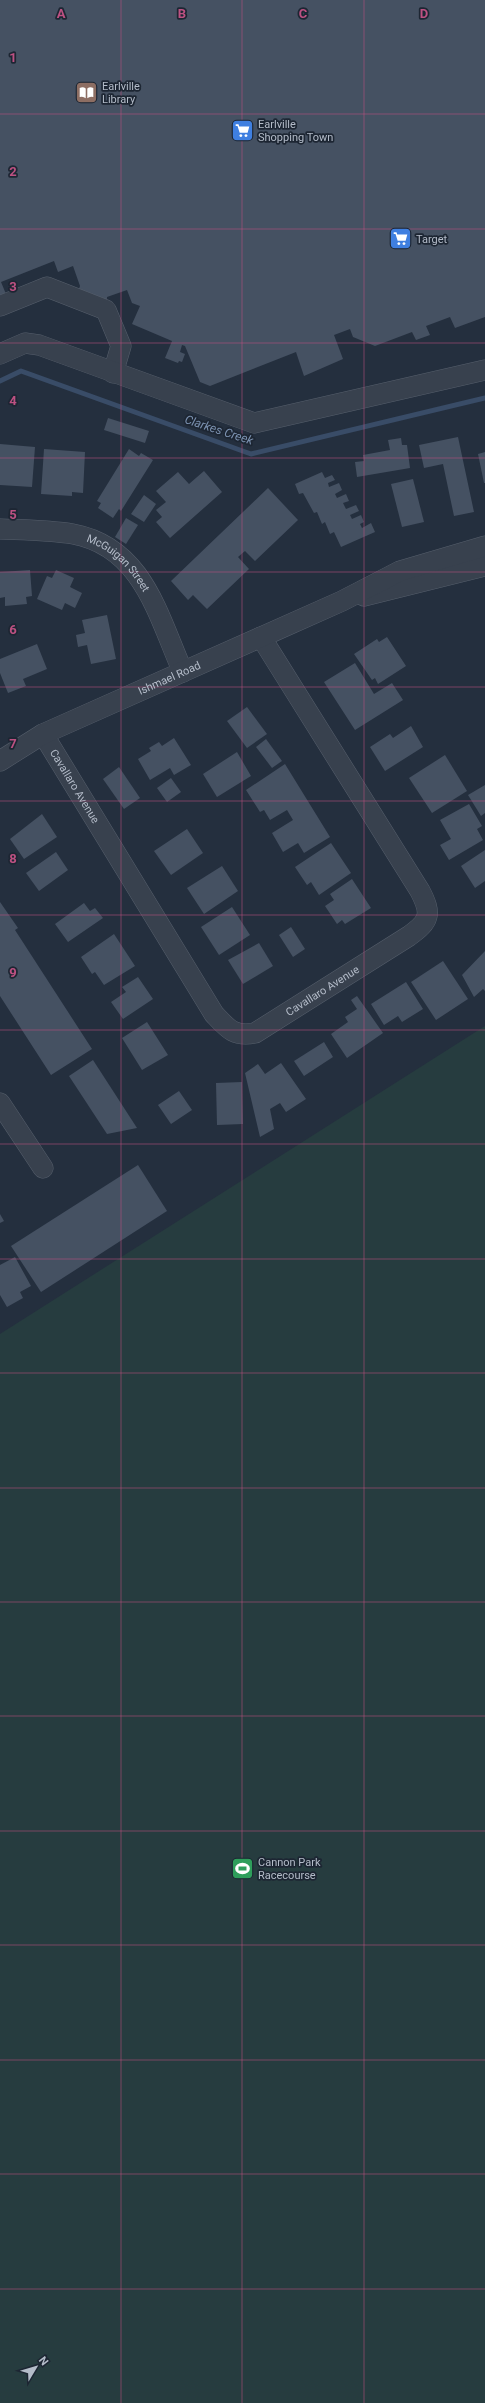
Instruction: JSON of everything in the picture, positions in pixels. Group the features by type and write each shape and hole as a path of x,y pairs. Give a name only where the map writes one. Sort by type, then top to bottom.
{"street":[{"path":"0,306 47,287 106,310 121,346 113,373"},
{"path":"0,354 21,344 32,343 257,424 485,370"},
{"name":"McGuigan Street","path":"0,529 74,534 96,541 125,559 145,584 184,672"},
{"name":"Ishmael Road","path":"0,760 42,734 342,601 400,571 485,546"},
{"name":"Ishmael Road","path":"342,601 485,566"},
{"name":"Cavallaro Avenue","path":"42,734 214,1014 228,1029 242,1036 255,1033 409,936 421,928 428,919 428,906 420,891 261,637"},
{"path":"0,1103 43,1168"}],"green space":[{"name":"Cannon Park Racecourse","path":"485,1026 485,2403 0,2403 0,1334"}],"building":[{"name":"Earlville Shopping Town","path":"0,0 485,0 485,317 455,328 450,317 426,326 430,335 416,340 412,332 375,346 353,337 350,329 334,335 343,359 304,376 296,352 210,386 200,382 185,346 182,345 180,352 185,354 182,362 179,361 178,363 165,358 172,341 132,324 140,306 132,303 127,290 107,297 107,301 79,289 80,286 73,266 58,272 54,261 1,282 6,294 0,297"},
{"path":"108,418 149,431 145,443 104,430"},
{"path":"458,437 474,512 454,516 443,464 424,468 419,445"},
{"path":"401,438 402,445 407,445 410,468 357,477 355,462 364,461 363,455 390,450 388,440"},
{"path":"0,444 35,447 32,487 0,485"},
{"path":"44,449 85,452 83,493 72,492 72,496 41,494"},
{"path":"129,449 139,456 141,453 153,460 121,511 119,509 113,518 98,508 101,503 97,501"},
{"path":"485,452 485,483 484,483 478,454"},
{"path":"204,471 222,492 170,538 156,522 162,517 156,510 166,502 156,491 178,472 189,484"},
{"path":"322,472 325,478 332,475 335,480 328,483 329,487 339,483 342,490 335,494 337,498 346,494 349,501 343,503 346,509 356,505 359,511 350,515 352,519 361,515 364,522 360,524 362,528 371,523 375,532 341,547 334,532 330,534 325,522 322,524 317,512 314,513 303,493 299,494 295,484"},
{"path":"413,479 424,522 402,527 391,484"},
{"path":"268,488 298,520 255,561 245,551 238,557 249,569 207,609 193,595 188,600 171,581"},
{"path":"144,495 156,504 144,522 131,514"},
{"path":"126,518 138,525 126,544 115,537"},
{"path":"30,570 32,596 26,597 27,604 5,606 5,597 0,598 0,572"},
{"path":"56,570 74,578 70,587 82,593 75,608 65,603 62,610 37,599 47,576 52,578"},
{"path":"107,615 116,659 91,664 87,645 78,647 76,635 85,633 82,620"},
{"path":"387,637 406,666 378,684 375,678 372,680 354,654 377,639 379,642"},
{"path":"37,644 47,669 23,679 26,686 8,693 0,673 0,659"},
{"path":"355,663 374,694 392,683 403,700 355,730 324,682"},
{"path":"247,707 267,734 247,748 227,721"},
{"path":"411,726 423,747 385,771 370,747 390,734 393,738"},
{"path":"174,738 191,765 174,775 170,768 150,780 138,759 151,751 149,748 159,742 162,746"},
{"path":"266,739 282,761 272,768 256,747"},
{"path":"237,752 251,776 217,797 203,774"},
{"path":"445,755 467,791 432,813 409,778"},
{"path":"285,764 330,837 304,853 298,843 283,852 272,833 293,820 287,810 270,820 264,810 260,812 246,790"},
{"path":"119,767 140,798 124,809 103,779"},
{"path":"171,778 181,792 167,802 157,788"},
{"path":"485,785 485,813 481,816 468,795"},
{"path":"469,804 482,826 477,829 483,840 449,860 440,845 451,839 440,820"},
{"path":"42,814 57,837 24,859 10,839"},
{"path":"187,829 203,853 171,875 154,851"},
{"path":"331,843 351,873 319,895 311,882 307,885 295,867"},
{"path":"485,850 485,881 475,888 461,866"},
{"path":"56,852 68,870 39,891 26,873"},
{"path":"222,866 238,891 204,914 187,888"},
{"path":"352,879 371,908 345,924 342,920 337,924 325,906 334,900 330,894"},
{"path":"0,902 18,928 15,930 92,1049 51,1075 0,996"},
{"path":"84,903 90,911 95,908 103,918 68,942 55,924"},
{"path":"232,907 250,935 219,955 201,927"},
{"path":"291,927 305,949 293,957 279,935"},
{"path":"114,934 135,966 104,985 95,972 92,974 81,957"},
{"path":"259,943 273,966 243,984 228,960"},
{"path":"485,951 485,991 483,989 474,997 462,975"},
{"path":"443,961 468,999 436,1020 411,982"},
{"path":"138,977 153,999 123,1019 111,1002 126,992 122,987"},
{"path":"406,982 423,1009 402,1022 398,1016 384,1025 371,1004"},
{"path":"357,996 383,1033 347,1058 331,1034 348,1022 345,1017 357,1009 351,1000"},
{"path":"147,1022 168,1055 142,1070 122,1038"},
{"path":"324,1042 333,1057 304,1076 294,1061"},
{"path":"93,1060 137,1128 107,1134 69,1076"},
{"path":"281,1063 306,1099 286,1112 280,1103 270,1109 274,1129 260,1137 245,1073 258,1064 265,1074"},
{"path":"242,1082 243,1124 217,1125 216,1083"},
{"path":"179,1091 192,1110 171,1124 158,1105"},
{"path":"138,1165 167,1211 41,1292 11,1246"},
{"path":"0,1214 4,1221 0,1223"},
{"path":"15,1257 31,1286 20,1292 23,1298 7,1307 0,1295 0,1265"}],"waterway":[{"name":"Clarkes Creek","path":"0,381 21,371 251,454 485,398"}],"place":[{"name":"Earlville Library","path":"86,92"},
{"name":"Earlville Shopping Town","path":"242,130"},
{"name":"Target","path":"401,239"},
{"name":"Cannon Park Racecourse","path":"242,1868"}]}
